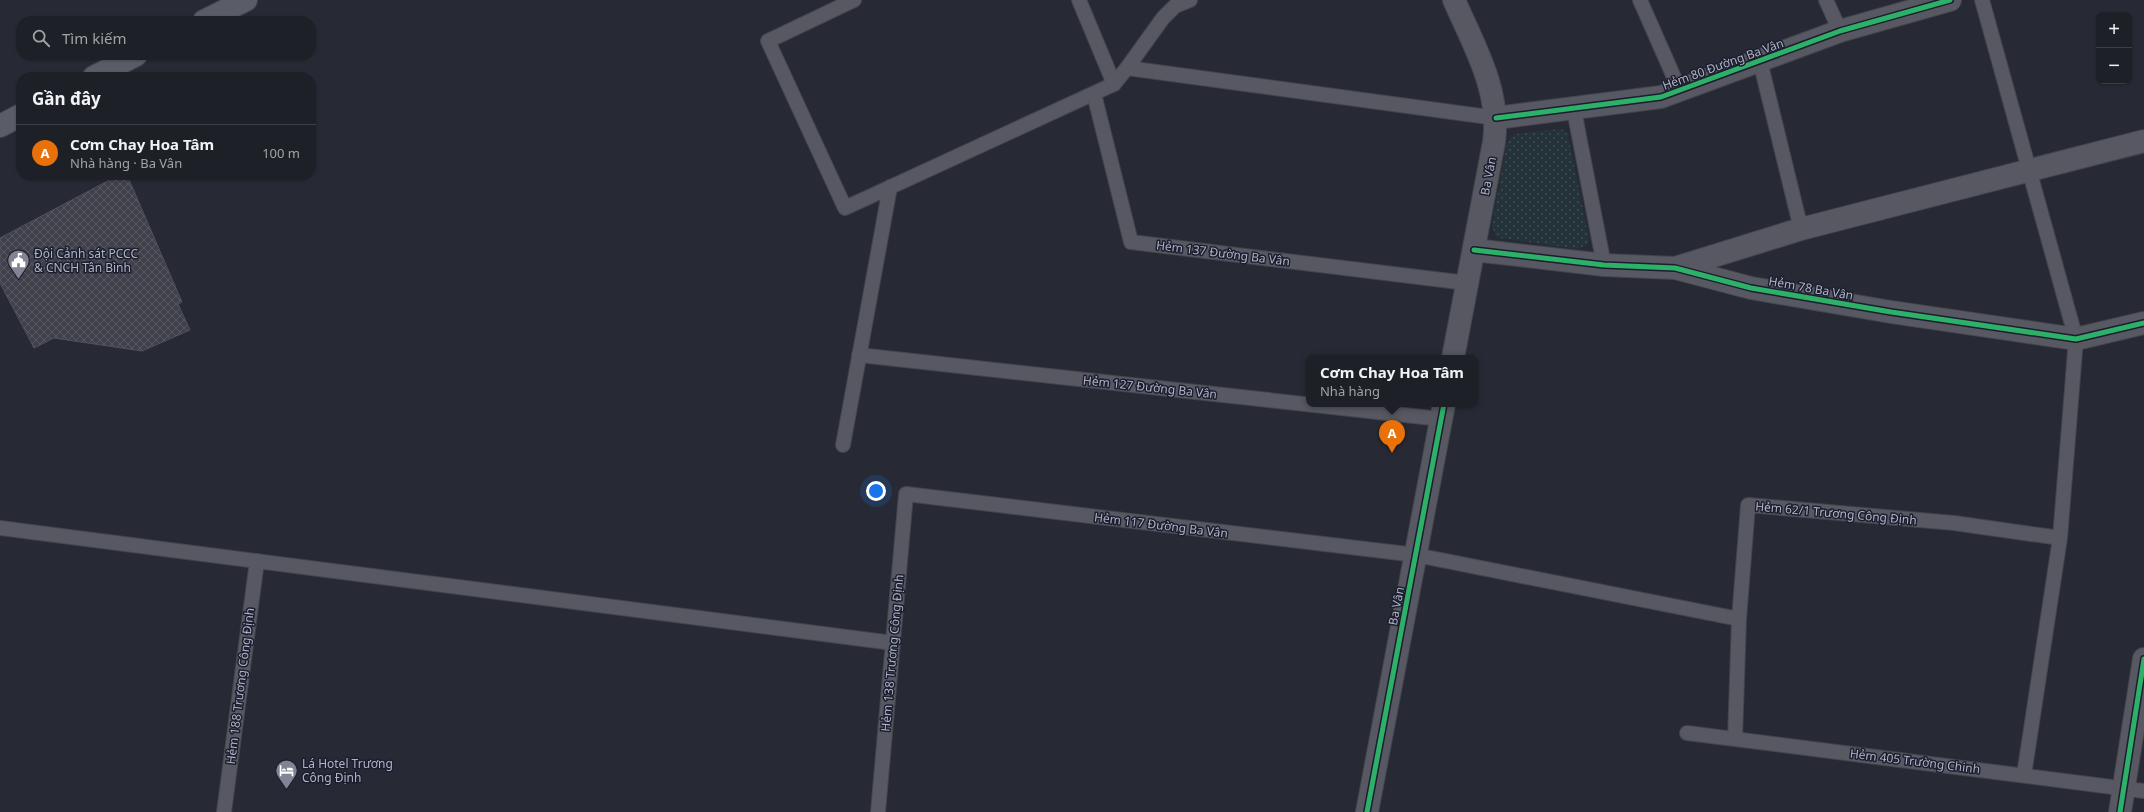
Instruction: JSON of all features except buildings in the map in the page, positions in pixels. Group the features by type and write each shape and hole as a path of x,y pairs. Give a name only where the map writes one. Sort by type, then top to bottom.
{"main road":[{"path":"214,16 246,0"},
{"path":"104,72 126,60"},
{"path":"0,126 16,118"}],"street":[{"name":"Ba Vân","path":"1454,0 1490,84 1496,118 1494,142 1454,355"},
{"name":"Hẻm 80 Đường Ba Vân","path":"1496,118 1574,110 1661,97 1840,31 1950,0"},
{"path":"1676,268 1801,229 2028,169 2144,141"},
{"name":"Hẻm 78 Ba Vân","path":"1474,250 1604,265 1676,268 1759,289 1891,312 2076,339 2144,323"},
{"name":"Ba Vân","path":"1367,812 1443,412"},
{"path":"2120,812 2134,789 2144,659"}],"lane":[{"path":"854,0 768,41 845,208 1114,84 1163,18 1175,6 1190,0"},
{"path":"1079,0 1114,84"},
{"path":"1640,0 1680,91"},
{"path":"1826,0 1840,31"},
{"path":"1982,0 2076,339 2060,538 2024,775"},
{"path":"1760,61 1801,229"},
{"path":"1126,68 1496,118"},
{"name":"Hẻm 137 Đường Ba Vân","path":"1094,94 1130,242 1467,282"},
{"path":"1574,110 1604,265"},
{"path":"843,445 890,187"},
{"name":"Hẻm 127 Đường Ba Vân","path":"859,355 1306,399"},
{"name":"Hẻm 127 Đường Ba Vân","path":"1392,407 1443,412"},
{"name":"Hẻm 117 Đường Ba Vân","path":"906,494 1416,555 1739,619"},
{"name":"Hẻm 138 Trương Công Định","path":"878,812 906,494"},
{"name":"Hẻm 62/1 Trương Công Định","path":"1735,739 1739,619 1748,505 1954,523 2060,538"},
{"path":"0,528 894,643"},
{"name":"Hẻm 188 Trương Công Định","path":"224,812 257,561"},
{"name":"Hẻm 405 Trường Chinh","path":"1687,733 2134,789"}],"shaded area":[{"path":"1558,129 1564,130 1568,135 1589,239 1588,244 1578,249 1499,238 1496,236 1492,227 1507,142 1515,134"}],"cycle path":[{"path":"1496,118 1661,97 1840,31 1950,0"},
{"path":"1474,250 1604,265 1675,268 1751,288 1891,312 2076,339 2144,323"},
{"path":"1367,812 1443,407"},
{"path":"2120,812 2144,659"}],"place":[{"name":"Đội Cảnh sát PCCC & CNCH Tân Bình","path":"19,280"},
{"name":"Cơm Chay Hoa Tâm","path":"1392,453"},
{"name":"Lá Hotel Trương Công Định","path":"286,790"}]}
